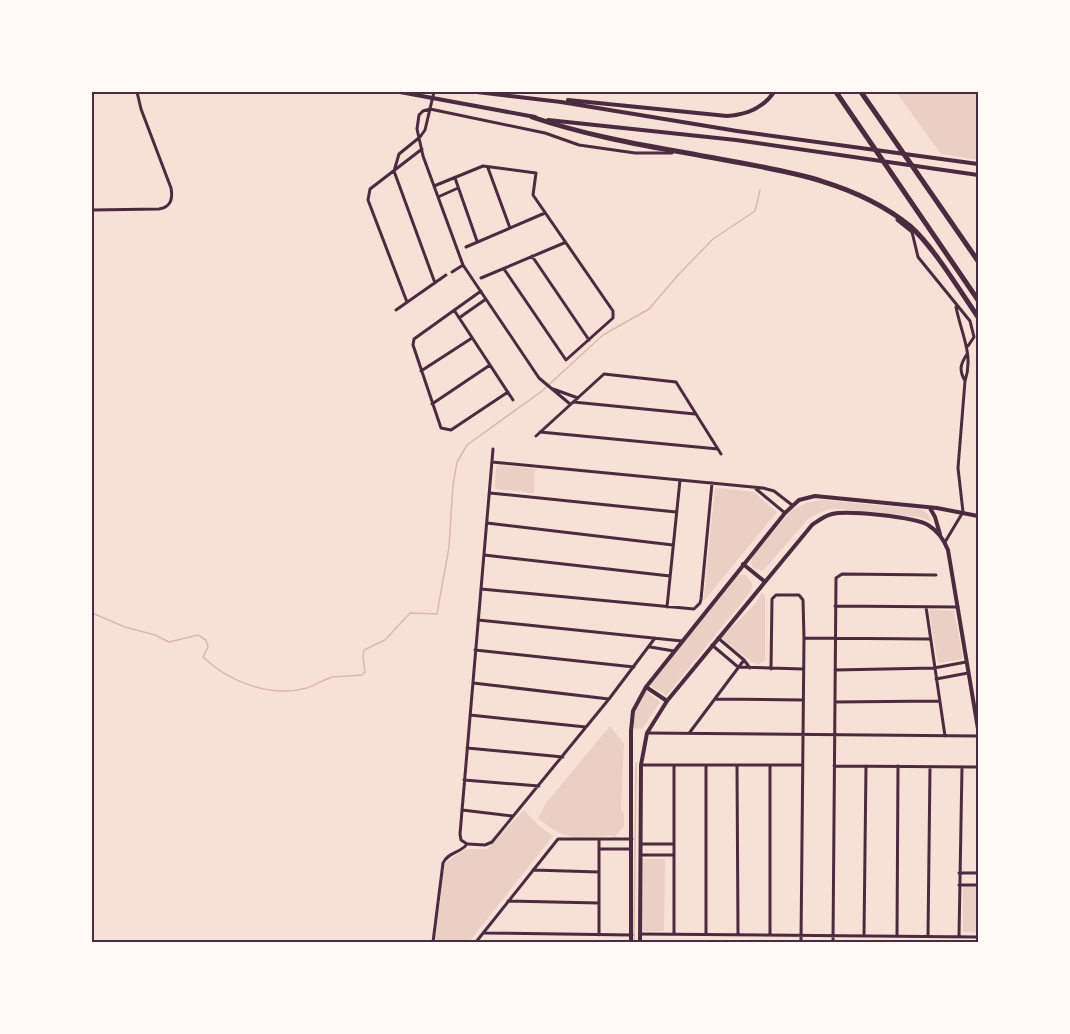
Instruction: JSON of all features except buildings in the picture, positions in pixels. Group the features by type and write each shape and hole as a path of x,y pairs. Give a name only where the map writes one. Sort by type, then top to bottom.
{"highway":[{"path":"836,92 978,300"},
{"path":"861,92 978,261"},
{"path":"532,117 602,138 741,162 821,180 858,194 889,211 912,228 978,317"}],"street":[{"path":"92,210 159,209 168,206 172,200 171,188 141,109 137,92"},
{"path":"400,92 433,94 564,123 736,140 978,175"},
{"path":"477,92 546,100 673,121 978,164"},
{"path":"504,95 510,92"},
{"path":"696,92 701,92"},
{"path":"546,100 616,104 727,116 750,112 763,104 774,92"},
{"path":"433,94 425,130 399,154 394,171 435,283"},
{"path":"686,153 635,153 579,145 545,133 430,109 423,111 419,116 417,129 434,186 463,265 539,378 572,403 695,414"},
{"path":"407,302 368,200 369,189 422,148"},
{"path":"741,162 844,189 882,208 912,232 918,257 964,312 973,327 974,337 968,346"},
{"path":"434,186 483,166 536,173 533,195 613,312 613,318 566,360 504,269"},
{"path":"487,167 510,228"},
{"path":"455,178 477,242"},
{"path":"438,197 458,188"},
{"path":"466,247 545,213"},
{"path":"481,278 564,243"},
{"path":"532,256 589,340"},
{"path":"453,272 463,265"},
{"path":"396,310 446,276"},
{"path":"481,291 413,342 432,404 443,430 451,430 508,392"},
{"path":"459,318 486,298"},
{"path":"956,305 968,346 969,369 965,381"},
{"path":"454,310 513,400"},
{"path":"422,371 472,338"},
{"path":"945,542 963,512 958,468 966,389 960,366 967,354"},
{"path":"432,404 490,365"},
{"path":"536,436 604,374 676,382 721,454"},
{"path":"548,387 578,398"},
{"path":"540,432 718,449"},
{"path":"493,449 464,780 460,837 462,842 486,845 492,842 563,757 655,638"},
{"path":"492,462 754,488 774,491 792,505"},
{"path":"667,607 680,480"},
{"path":"481,589 694,609 701,599 712,483"},
{"path":"754,488 784,513"},
{"path":"490,493 676,512"},
{"path":"632,942 632,717 636,703 682,640 784,513 806,497 815,496 929,507 977,515"},
{"path":"929,507 935,517 940,536"},
{"path":"640,942 641,765 647,733 667,701 764,581 812,525 823,517 844,513 915,521 929,525 945,542 978,729"},
{"path":"487,524 673,545"},
{"path":"484,555 670,576"},
{"path":"743,564 764,581"},
{"path":"833,942 835,581 842,574 936,575"},
{"path":"771,669 772,599 776,595 799,595 803,600 804,638 801,942"},
{"path":"835,606 958,607"},
{"path":"926,607 945,736"},
{"path":"478,620 682,640"},
{"path":"718,638 750,668"},
{"path":"804,638 930,639"},
{"path":"712,645 738,667 803,669"},
{"path":"650,647 674,651"},
{"path":"476,650 634,667"},
{"path":"690,732 744,660"},
{"path":"835,670 934,668 966,662"},
{"path":"936,678 968,673"},
{"path":"472,683 609,699"},
{"path":"646,687 667,701"},
{"path":"715,699 802,700"},
{"path":"835,702 939,701"},
{"path":"470,715 586,727"},
{"path":"647,733 978,736"},
{"path":"467,748 563,757"},
{"path":"641,765 802,765"},
{"path":"674,765 672,844 674,934"},
{"path":"706,765 706,934"},
{"path":"737,765 738,934"},
{"path":"770,765 770,935"},
{"path":"834,766 978,767"},
{"path":"864,935 866,766"},
{"path":"897,936 898,766"},
{"path":"928,936 930,767"},
{"path":"959,936 962,767"},
{"path":"464,780 539,786"},
{"path":"462,810 513,816"},
{"path":"476,942 558,838 632,839"},
{"path":"599,839 599,935"},
{"path":"433,942 443,863 447,856 463,849 467,844"},
{"path":"641,844 672,844"},
{"path":"599,849 632,849"},
{"path":"641,855 673,855"},
{"path":"533,870 599,872"},
{"path":"959,873 978,873"},
{"path":"959,885 978,885"},
{"path":"508,901 599,903"},
{"path":"483,933 632,935"},
{"path":"640,934 978,937"}],"shaded area":[{"path":"896,92 978,92 978,160 941,154"},
{"path":"498,465 535,469 534,493 495,489"},
{"path":"715,489 754,492 777,512 703,602"},
{"path":"821,500 920,509 928,514 932,522 919,517 828,509 809,518 763,571 753,568 752,557 791,511 806,503"},
{"path":"737,575 746,575 753,585 751,591 666,696 650,685"},
{"path":"762,592 765,596 765,661 759,664 752,662 721,638 756,603"},
{"path":"931,609 954,611 963,659 938,663 929,612"},
{"path":"645,690 660,702 642,729 632,728 633,713"},
{"path":"610,726 624,744 621,809 624,814 624,826 615,839 611,835 572,837 564,835 538,818 546,803"},
{"path":"524,810 539,826 553,836 469,942 434,942 441,895 442,865 466,849 487,849"},
{"path":"641,859 665,859 664,931 642,931"},
{"path":"978,886 978,933 963,932 963,887"}],"waterway":[{"path":"92,613 169,642 198,635 206,640 208,647 203,657 225,674 251,686 293,691 333,677 362,675 365,672 364,650 385,640 410,613 437,614 449,547 453,485 457,462 467,445 542,391 603,335 649,309 713,239 755,211 760,190"},
{"path":"634,942 636,763"}]}
